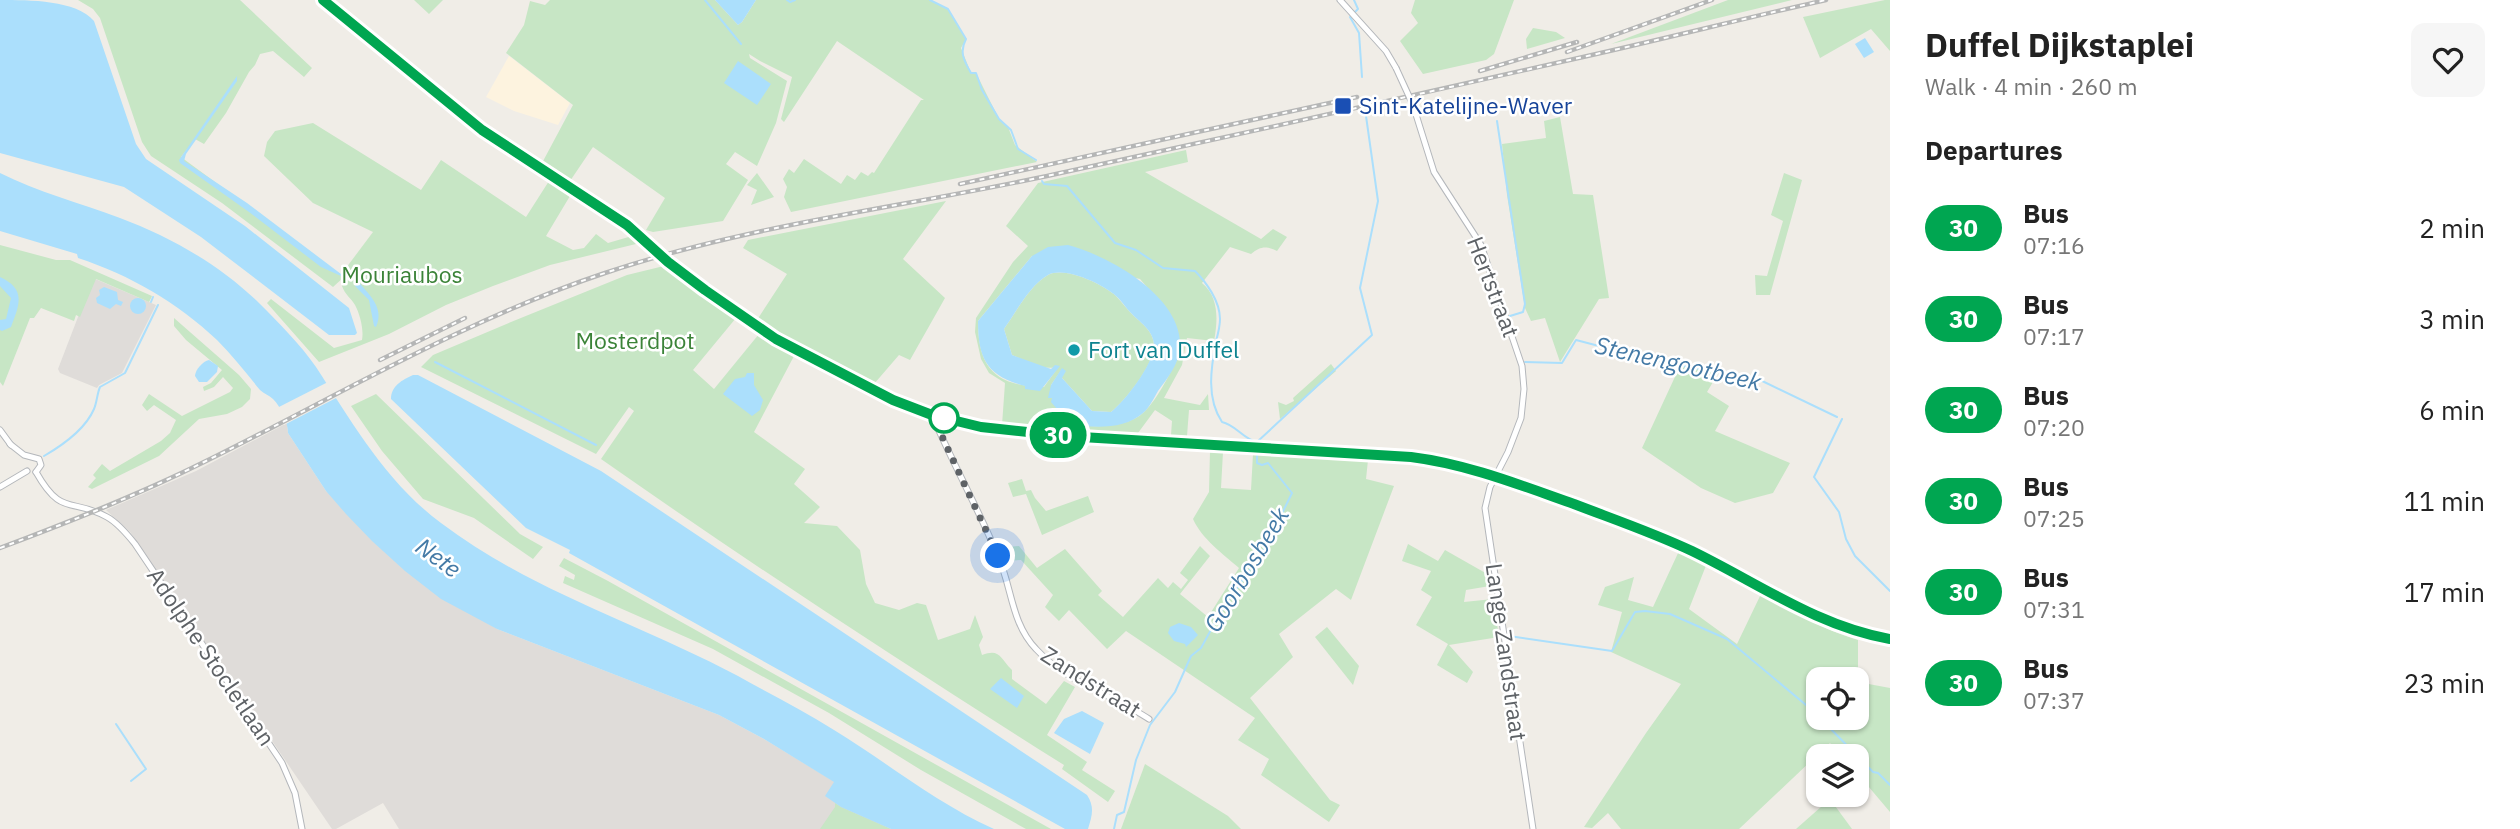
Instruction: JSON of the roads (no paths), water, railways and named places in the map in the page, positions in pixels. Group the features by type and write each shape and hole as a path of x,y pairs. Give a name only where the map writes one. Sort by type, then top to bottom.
{"main road":[{"path":"323,0 502,145 627,225 668,262 756,326 876,392 932,415 981,427 1033,433 1411,457 1461,465 1658,536 1831,624 1890,639"}],"street":[{"name":"Hertstraat","path":"1339,0 1386,51 1396,68 1413,105 1434,172 1481,245 1522,366 1524,389 1521,418 1512,444 1494,476"},
{"name":"Zandstraat","path":"932,415 998,556 1016,618 1026,637 1050,662 1091,688 1150,719"},
{"path":"0,430 26,464 36,472"},
{"name":"Adolphe Stocletlaan","path":"26,464 36,456 41,462 40,469 36,472 47,490 58,500 110,519 135,544 282,763 295,793 302,829"},
{"path":"0,487 10,481 26,464"},
{"name":"Lange Zandstraat","path":"1494,476 1485,508 1533,829"}],"water":[{"path":"0,0 64,5 86,14 94,21 136,144 146,159 245,226 349,308 357,333 329,335 201,237 124,187 0,153"},
{"path":"715,0 756,0 738,25"},
{"path":"1865,38 1874,52 1864,58 1855,44"},
{"path":"738,61 771,84 757,105 724,83"},
{"path":"237,76 237,81 186,154 184,161 247,203 341,276 321,267 180,163 179,160"},
{"name":"Nete","path":"0,173 158,234 194,253 228,276 259,303 303,350 372,451 403,489 441,523 476,547 549,588 701,657 786,702 952,807 994,829 891,829 841,807 825,796 834,782 719,715 497,629 441,599 405,571 346,514 326,491 288,433 276,402 260,390 217,340 202,327 170,302 135,282 78,258 77,254 0,231"},
{"path":"1068,245 1104,259 1141,282 1170,312 1178,330 1180,348 1172,371 1145,411 1135,419 1118,425 1098,427 1070,424 1051,402 1052,398 1048,398 1051,385 1062,368 1066,371 1062,378 1092,411 1111,412 1137,382 1149,363 1154,346 1149,331 1116,296 1102,286 1064,273 1048,275 1029,292 1004,329 1012,355 1051,369 1055,365 1060,366 1040,391 1025,389 1025,386 993,371 980,346 978,321 1032,256 1048,247"},
{"path":"0,277 14,287 19,298 11,327 2,331 0,320 6,319 11,298 0,286"},
{"path":"357,280 377,307 376,327 369,300 355,286"},
{"path":"104,287 117,292 118,300 123,302 121,306 116,304 110,309 97,303 99,290"},
{"path":"135,298 141,298 146,306 144,312 135,314 130,309 130,303"},
{"path":"209,360 218,366 217,372 207,382 199,382 195,376 196,371"},
{"path":"747,373 754,373 754,385 763,400 760,410 752,416 723,394 735,379 745,377"},
{"path":"413,375 418,375 601,471 1087,795 1092,808 1088,829 1065,829 569,553 570,550 526,528 391,399 395,387"},
{"path":"1179,623 1191,627 1198,635 1186,647 1185,644 1174,641 1168,633 1170,627"},
{"path":"1001,678 1024,696 1017,708 990,689"},
{"path":"1082,711 1104,723 1090,754 1054,733 1064,719"}],"waterway":[{"path":"705,0 741,44"},
{"name":"Goorbosbeek","path":"787,0 795,0"},
{"name":"Goorbosbeek","path":"930,0 948,9 966,39 963,56 971,73 976,73 982,90 999,119 1011,130 1018,149 1036,160"},
{"path":"1354,0 1358,9 1355,12"},
{"path":"1350,17 1359,33 1362,77"},
{"path":"1257,442 1372,335 1360,288 1378,201 1366,116"},
{"name":"Stenengootbeek","path":"1497,121 1525,304 1523,312 1510,316"},
{"name":"Goorbosbeek","path":"1042,181 1044,184 1067,186 1115,243 1136,250 1163,268 1195,271 1204,281 1215,299 1220,319 1211,372 1217,413 1222,422 1257,442 1257,446"},
{"path":"151,302 153,297"},
{"path":"44,456 66,442 85,424 94,409 100,387 125,373 158,305"},
{"name":"Stenengootbeek","path":"1525,362 1562,363 1576,340 1664,363 1756,378 1837,417"},
{"path":"435,362 596,445"},
{"name":"Stenengootbeek","path":"1842,419 1814,477 1839,512 1846,539 1855,556 1890,591"},
{"path":"1208,450 1227,451"},
{"path":"1231,452 1242,452"},
{"name":"Goorbosbeek","path":"1246,452 1263,453"},
{"name":"Goorbosbeek","path":"1114,829 1117,815 1124,812 1136,760 1150,725 1175,692 1191,656 1201,648 1223,608 1265,548 1292,493 1268,463 1257,463 1257,452"},
{"path":"1509,636 1612,651 1635,612 1670,614 1727,639 1806,705"},
{"path":"116,724 146,769 131,781"},
{"path":"1832,730 1873,772 1878,773 1890,785"}],"railway":[{"path":"1567,52 1712,0"},
{"path":"0,548 103,508 179,474 501,313 605,273 660,256 772,229 1000,186 1188,145 1826,0"},
{"path":"1480,71 1577,42"},
{"path":"960,184 1357,97"},
{"path":"380,360 465,318"}],"place":[{"name":"Sint-Katelijne-Waver","path":"1343,106"},
{"name":"Fort van Duffel","path":"1074,350"}],"park label":[{"name":"Mouriaubos","path":"402,275"},
{"name":"Mosterdpot","path":"635,341"}]}
